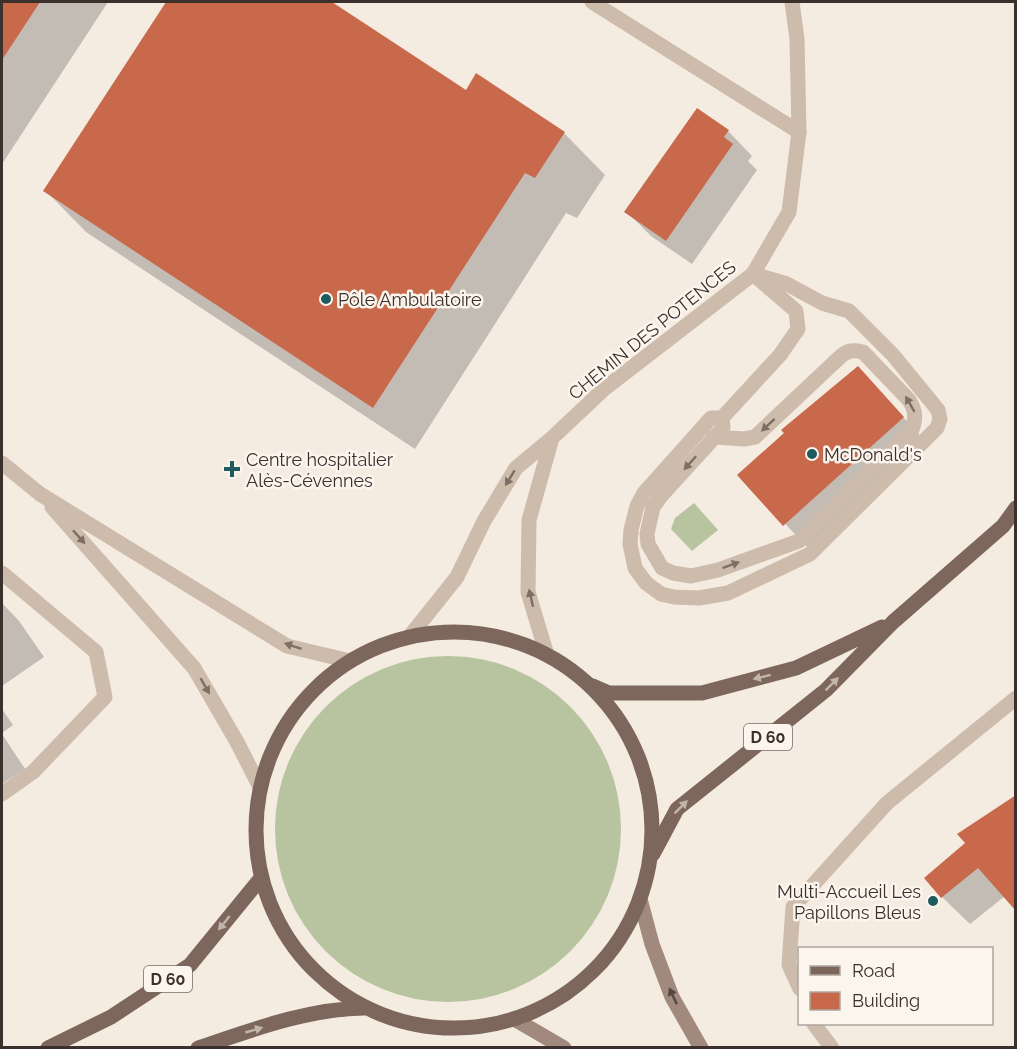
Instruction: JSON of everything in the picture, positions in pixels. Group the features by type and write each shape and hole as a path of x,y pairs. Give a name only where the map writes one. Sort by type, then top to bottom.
{"main road":[{"name":"D 60","path":"651,856 677,809 826,690 893,622 1003,526 1016,508"},
{"name":"D 60","path":"589,684 609,693 702,693 796,668 893,622"},
{"path":"445,632 481,633 515,641 547,654 589,684 619,721 640,763 651,809 651,856 640,899 612,951 569,993 516,1020 465,1030 413,1026 364,1008 328,985 298,955 275,918 261,878 255,848 255,817 260,787 278,737 309,694 350,661 379,646 410,636 445,632"},
{"name":"D 60","path":"48,1047 111,1017 190,965 261,878"},
{"path":"640,899 652,944 672,997 701,1047"},
{"path":"198,1047 308,1015 338,1009 364,1008"},
{"path":"516,1020 564,1047"}],"street":[{"path":"592,2 799,132"},
{"name":"CHEMIN DES POTENCES","path":"410,636 457,577 484,521 516,468 604,389 753,274 789,212 799,132 797,39 792,2"},
{"path":"753,274 787,284 822,303 849,311 893,355 938,410 940,419 937,428 810,554 728,593 699,598 661,594 646,583 635,568 630,544 637,506 644,493 711,418 722,418 780,355 798,329 796,311 753,274"},
{"path":"714,437 744,439 754,437 846,351 855,350 863,352 909,400 914,407 915,416 912,430 799,541 718,570 691,576 673,573 662,568 648,544 647,534 653,507 714,437 723,428 722,418"},
{"path":"547,654 528,592 529,520 552,438"},
{"path":"2,464 40,494 287,646 350,661"},
{"path":"40,494 194,668 260,787"},
{"path":"2,573 96,652 105,697 33,772 2,794"},
{"path":"798,985 789,965 793,908 887,803 1013,703"},
{"path":"816,1025 832,1047"}],"green space":[{"path":"694,503 718,530 692,551 671,529 675,518"},
{"path":"448,656 482,659 514,669 544,685 571,706 592,733 608,763 618,795 621,829 618,863 608,895 592,925 571,952 544,973 514,989 482,999 448,1002 414,999 382,989 352,973 325,952 304,925 288,895 278,863 275,829 278,795 288,763 304,733 325,706 352,685 382,669 414,659"}],"building":[{"path":"2,2 40,2 2,60"},
{"name":"Pôle Ambulatoire","path":"166,2 332,2 466,90 476,73 565,132 535,178 525,173 373,408 43,191"},
{"path":"697,108 729,130 724,137 733,144 666,241 624,212"},
{"name":"McDonald's","path":"858,366 904,417 783,526 737,475 784,433 781,430"},
{"path":"1016,795 1016,911 978,868 941,898 924,878 965,843 957,834"}],"place":[{"name":"Pôle Ambulatoire","path":"326,299"},
{"name":"McDonald's","path":"812,454"},
{"name":"Centre hospitalier Alès-Cévennes","path":"232,469"},
{"name":"Multi-Accueil Les Papillons Bleus","path":"933,901"}]}
